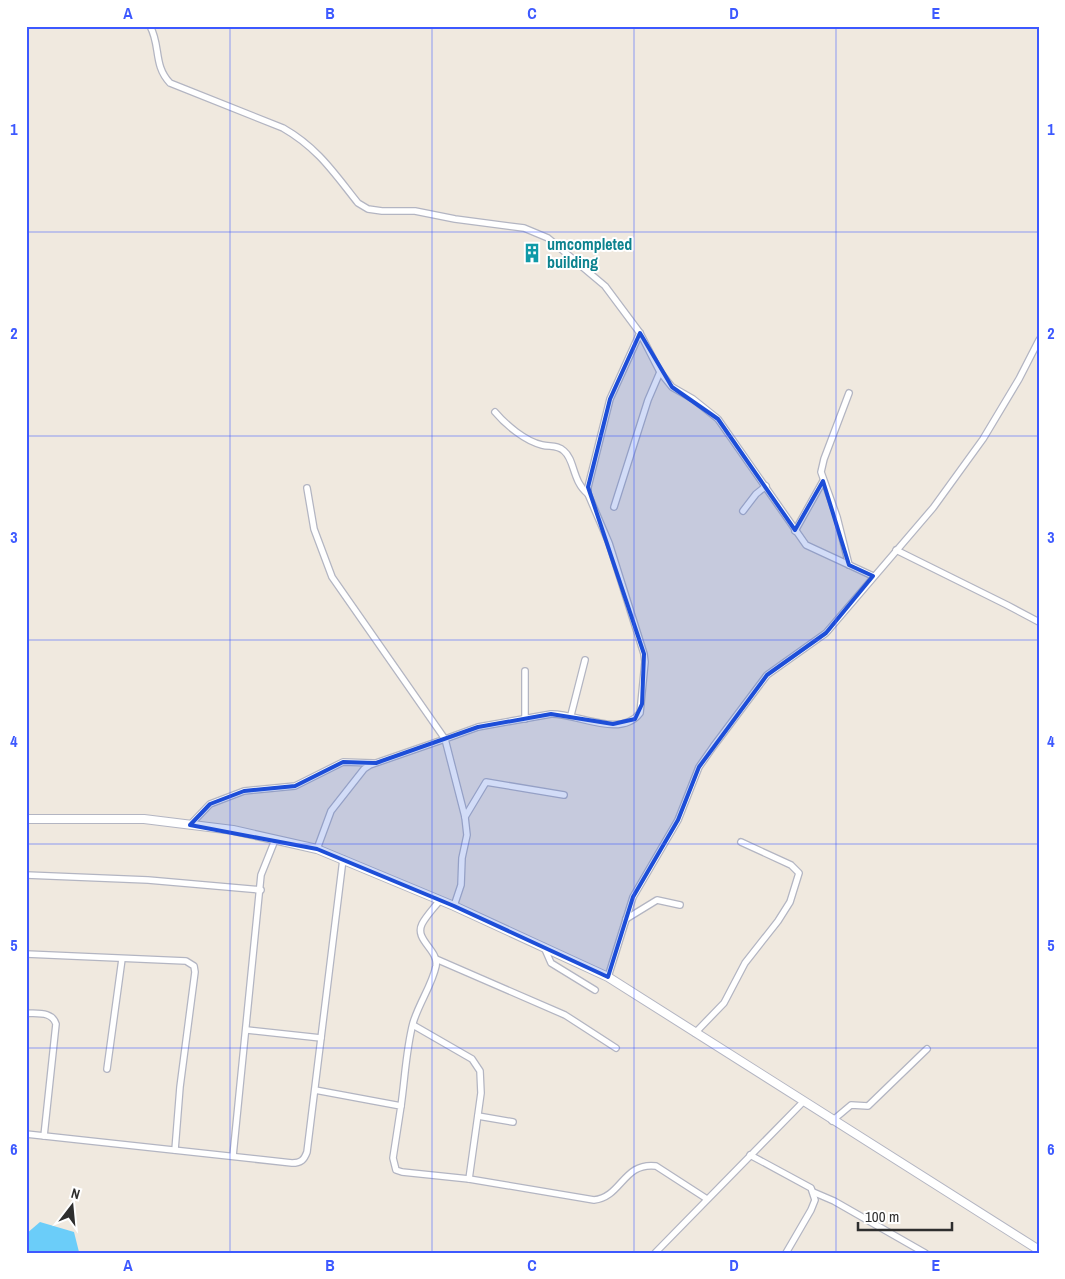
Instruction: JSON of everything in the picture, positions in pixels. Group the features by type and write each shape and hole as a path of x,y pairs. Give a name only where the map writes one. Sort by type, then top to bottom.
{"main road":[{"path":"26,819 144,819 233,830 317,849 440,900 608,977 1039,1250"}],"street":[{"path":"150,26 156,45 159,67 170,83 283,128 300,138 316,151 358,203 368,209 415,211 455,219 524,228 548,238 605,286 640,333 660,372 672,388 693,399 718,419 806,546 873,576"},
{"path":"588,494 589,480 610,399 640,333"},
{"path":"608,977 632,897 678,820 700,767 713,747 767,675 826,633 933,508 983,439 1019,379 1039,340"},
{"path":"614,507 648,400 660,372"},
{"path":"849,393 824,459 821,472 837,517 849,565"},
{"path":"317,849 336,804 364,769 376,763 466,730 551,714 613,724 635,719 640,713 646,662 609,543 588,494 577,484 566,452 558,447 539,444 504,423 495,412"},
{"path":"795,531 823,481"},
{"path":"744,510 756,494 766,486"},
{"path":"307,488 314,529 332,577 445,739 466,817 467,841 462,858 461,884 454,906"},
{"path":"896,550 1007,604 1039,622"},
{"path":"571,716 585,660"},
{"path":"525,671 526,719"},
{"path":"190,825 210,804 244,791 295,786 343,762 376,763"},
{"path":"466,817 486,782 564,795"},
{"path":"234,1156 263,866 275,840"},
{"path":"695,1033 724,1003 745,963 778,921 790,902 799,873 791,864 741,842"},
{"path":"26,1134 292,1163 300,1163 304,1160 307,1152 343,860"},
{"path":"26,875 148,880 261,890"},
{"path":"440,900 420,930 422,937 436,959 565,1015 616,1048"},
{"path":"626,919 657,900 680,905"},
{"path":"544,947 551,963 595,990"},
{"path":"26,954 186,961 194,966 195,972 180,1088 176,1150"},
{"path":"107,1069 122,959"},
{"path":"436,959 434,971 413,1025 406,1054 407,1071 393,1158 396,1170 469,1179 594,1200 603,1199 634,1169 649,1165 656,1166 707,1199"},
{"path":"26,1013 49,1015 54,1018 56,1024 44,1136"},
{"path":"413,1025 434,1036 451,1049 472,1059 480,1071 481,1093 469,1179"},
{"path":"247,1030 321,1038"},
{"path":"832,1120 851,1105 868,1106 927,1049"},
{"path":"315,1090 401,1106"},
{"path":"655,1253 803,1102"},
{"path":"478,1116 513,1122"},
{"path":"750,1155 812,1188 815,1200 786,1253"},
{"path":"813,1192 834,1201 925,1253"}],"highlighted area":[{"path":"640,333 672,387 718,419 795,530 823,481 849,565 873,576 826,633 767,675 713,747 699,767 678,820 633,897 608,977 454,906 317,849 190,825 210,804 244,791 295,786 343,762 376,763 478,727 551,714 613,724 635,719 642,704 644,654 588,487 610,399"}],"water":[{"path":"40,1222 74,1232 79,1252 26,1253 26,1234"}],"place":[{"name":"umcompleted building","path":"532,253"}]}
